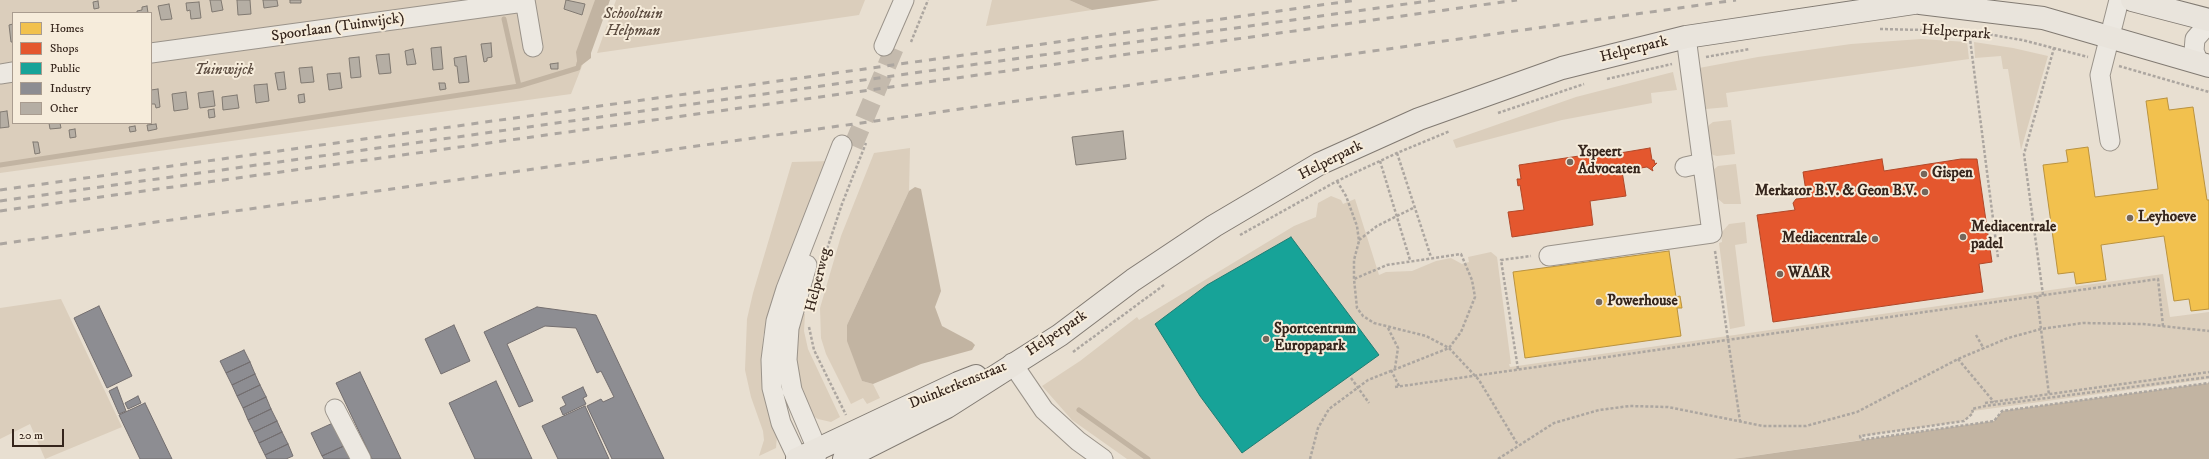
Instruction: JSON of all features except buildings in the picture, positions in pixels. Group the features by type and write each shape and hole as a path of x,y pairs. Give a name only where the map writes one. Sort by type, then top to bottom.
{"main road":[{"name":"Helperpark","path":"2132,0 2209,22"},
{"name":"Helperpark","path":"1012,363 1060,335 1133,280 1214,226 1319,164 1419,119 1562,68 1686,37 1926,1 2043,18 2204,64"},
{"name":"Duinkerkenstraat","path":"797,459 817,454 854,432 958,383 1012,363"},
{"name":"Duinkerkenstraat","path":"844,459 946,407 1012,363"}],"street":[{"path":"897,44 904,0"},
{"path":"897,44 915,0"},
{"path":"2110,141 2100,75 2102,61 2119,0"},
{"path":"525,1 533,47"},
{"name":"Spoorlaan (Tuinwijck)","path":"152,53 525,1"},
{"name":"Helperpark","path":"2204,64 2194,51 2195,39 2209,22"},
{"name":"Helperpark","path":"1686,37 1712,233"},
{"path":"0,74 12,72"},
{"name":"Helperweg","path":"817,454 792,390 787,360 789,328 825,211 854,145"},
{"name":"Helperweg","path":"797,459 781,424 772,388 771,360 776,321 786,289 854,145"},
{"path":"1685,167 1703,164"},
{"path":"1540,256 1712,233"},
{"path":"1012,363 1044,410 1078,441 1103,459"},
{"path":"335,409 361,459"}],"path":[{"path":"897,44 928,0"},
{"name":"Helperpark","path":"1874,29 1969,31 2054,48 2209,92"},
{"path":"1969,31 1998,258"},
{"path":"2043,295 2024,154 2054,48"},
{"name":"Helperpark","path":"1602,80 1690,60 1752,49"},
{"name":"Helperpark","path":"1496,114 1587,83"},
{"name":"Helperpark","path":"1235,238 1337,181 1397,152 1453,129"},
{"name":"Helperweg","path":"823,261 842,204 854,145"},
{"path":"1397,152 1431,257"},
{"path":"1380,161 1410,260"},
{"path":"1337,181 1353,212 1359,241 1354,260 1354,280 1357,308 1374,323 1388,328 1426,336 1449,348 1474,374 1518,445"},
{"path":"1359,241 1378,226 1415,207"},
{"path":"1712,233 1729,339 1740,422"},
{"path":"1310,459 1318,428 1329,408 1357,387 1395,368 1449,348 1461,332 1469,316 1475,297 1472,280 1461,254 1410,260 1387,265 1354,280"},
{"path":"1518,369 1501,260 1540,256"},
{"path":"1395,387 1474,374 2158,279 2163,326"},
{"name":"Helperpark","path":"1070,353 1170,281"},
{"path":"2037,296 2050,399"},
{"name":"Helperweg","path":"809,321 808,327 814,350 854,432"},
{"path":"1498,459 1554,423 1599,410 1630,406 1668,407 1763,426 1806,426 1857,412 1958,360 2008,338 2041,330 2083,323 2163,326 2209,331"},
{"path":"1388,328 1398,348 1395,368"},
{"path":"1976,335 1984,349"},
{"path":"1958,360 1994,403"},
{"path":"1392,370 1399,386"},
{"path":"2209,372 1994,403 1972,409 1973,413 1964,421 1860,436 1861,440 1994,421 2002,411 2209,383"},
{"path":"1985,403 2050,399 2209,377"},
{"path":"1351,378 1369,403"}],"green space":[{"name":"Tuinwijck","path":"0,0 608,0 571,94 0,173"},
{"name":"Schooltuin Helpman","path":"616,0 865,0 859,15 597,53"},
{"path":"992,0 1069,0 1092,10 986,26"},
{"path":"1921,39 1967,42 1969,59 1726,93 1728,107 1706,109 1699,68 1758,57 1851,44"},
{"path":"1974,42 2013,48 2048,56 2021,150 2008,69 2003,69 2001,56 1975,58"},
{"path":"1673,72 1677,90 1651,93 1652,103 1562,120 1456,148 1453,140 1576,97"},
{"path":"1731,120 1735,154 1713,155 1710,151 1707,129 1709,125 1713,122"},
{"path":"910,148 909,191 847,325 862,381 873,384 880,398 867,404 863,398 851,404 826,354 821,338 820,308 841,236 874,153"},
{"path":"832,161 767,322 763,336 763,382 777,436 776,448 759,456 764,440 763,431 751,397 745,370 747,319 753,293 792,162"},
{"path":"1736,164 1741,204 1724,204 1717,198 1713,170 1718,166"},
{"path":"1331,196 1341,200 1343,204 1355,199 1379,275 1386,272 1412,271 1436,261 1451,258 1462,264 1469,262 1468,257 1491,252 1497,257 1511,364 1509,364 1510,367 2163,274 2170,317 2209,312 2209,379 1973,411 1973,413 1964,421 1861,436 1861,440 1733,459 1127,459 1072,420 1042,386 1080,361 1137,317 1139,320 1294,226 1316,217 1318,203"},
{"path":"1745,222 1747,243 1735,245 1745,326 1730,329 1719,243 1722,242 1721,233 1729,224"},
{"path":"61,299 122,427 45,459 30,424 0,439 0,308"},
{"path":"798,312 805,314 804,331 808,349 840,417 831,422 818,419 808,413 794,382"}],"shaded area":[{"path":"595,0 610,0 591,53 591,58 578,68 576,52"},
{"path":"1069,0 1160,0 1092,10"},
{"path":"915,187 921,189 941,291 935,307 942,326 975,345 972,350 921,364 873,384 862,381 847,341 847,325 909,191"},
{"path":"2209,383 2209,459 1733,459 1994,421 2002,411"}],"waterway":[{"path":"504,19 519,86"},
{"path":"0,165 519,86 578,68 579,63"},
{"path":"1079,410 1148,459"}],"tunnel":[{"path":"853,146 896,44"}],"railway":[{"path":"0,190 1357,0"},
{"path":"0,201 1435,0"},
{"path":"0,211 1517,0"},
{"path":"0,244 1736,0"}],"place":[{"name":"Yspeert Advocaten","path":"1570,162"},
{"name":"Gispen","path":"1924,174"},
{"name":"Merkator B.V. & Geon B.V.","path":"1925,192"},
{"name":"Leyhoeve","path":"2130,218"},
{"name":"Mediacentrale padel","path":"1963,237"},
{"name":"Mediacentrale","path":"1875,239"},
{"name":"WAAR","path":"1780,274"},
{"name":"Powerhouse","path":"1599,302"},
{"name":"Sportcentrum Europapark","path":"1266,339"}]}
